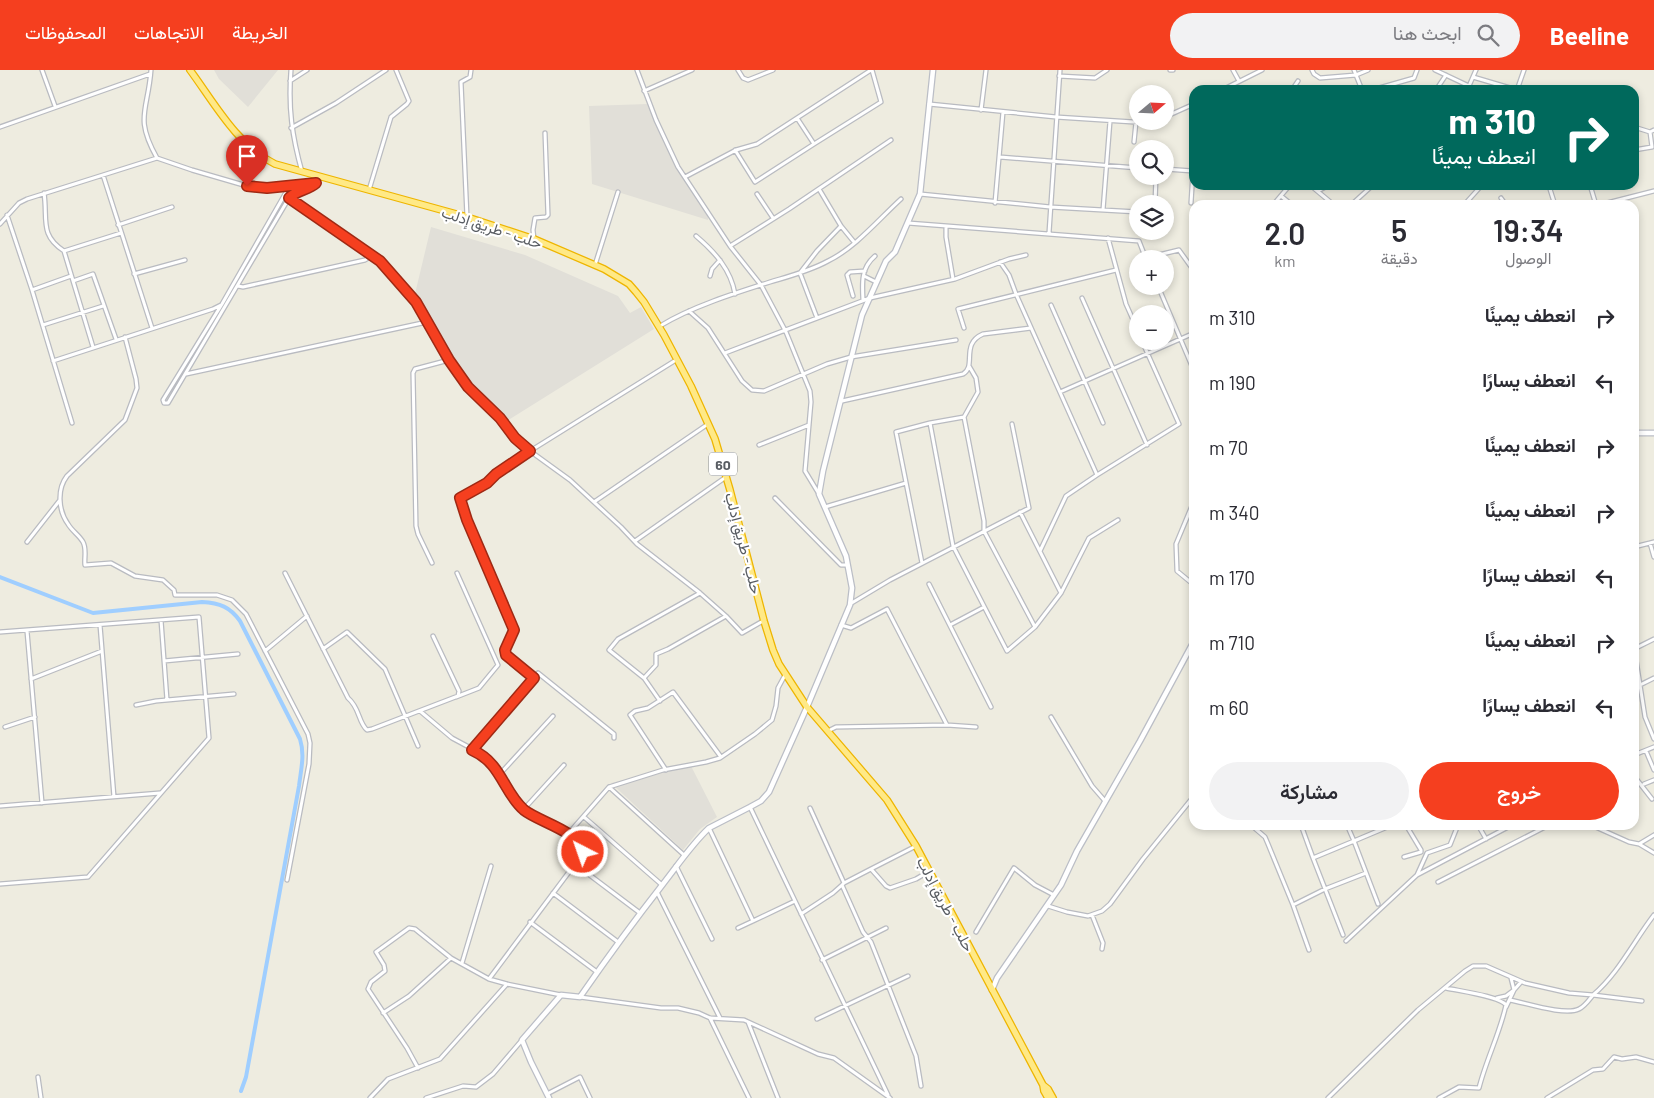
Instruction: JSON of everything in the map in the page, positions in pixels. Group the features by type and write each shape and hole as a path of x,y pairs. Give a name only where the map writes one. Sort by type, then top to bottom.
{"highway":[{"name":"حلب - طريق إدلب","path":"190,70 233,130 254,151 275,164 302,172 317,180 369,190 534,239 595,266 629,284 660,326 715,440 764,621 773,650 785,674 807,707 887,800 916,846 928,872 1043,1085 1048,1098"},
{"name":"60","path":"1043,1085 1048,1089 1053,1098"}],"street":[{"path":"42,70 55,106"},
{"path":"291,70 291,128 302,172"},
{"path":"290,81 307,70"},
{"path":"291,128 326,109 386,70"},
{"path":"369,190 391,117 408,104 409,101 396,70"},
{"path":"467,218 461,82 470,77 471,70"},
{"path":"580,996 684,855 709,828 750,807 761,800 768,792 842,625 850,605 852,588 846,556 819,494 805,471 811,402 810,391 785,330 761,285 730,246 685,177 664,136 637,70"},
{"path":"644,91 692,70"},
{"path":"738,70 743,78 748,80 773,70"},
{"path":"685,177 736,150 757,144 872,70 881,102 755,182 736,150"},
{"path":"819,494 862,315 886,261 895,252 920,194 933,70"},
{"path":"981,110 986,70"},
{"path":"1049,233 1060,70"},
{"path":"1059,76 1095,78 1107,70"},
{"path":"1233,70 1239,81"},
{"path":"1231,85 1260,70"},
{"path":"1312,70 1320,78 1356,75 1368,70"},
{"path":"1354,70 1360,85"},
{"path":"1390,85 1414,78 1417,70"},
{"path":"1435,70 1467,85"},
{"path":"1469,85 1476,70"},
{"path":"1519,85 1524,70"},
{"path":"0,126 151,72"},
{"path":"151,72 144,107 144,125 145,134 157,158"},
{"path":"1439,85 1446,75"},
{"path":"1473,77 1500,85"},
{"path":"1295,85 1298,81"},
{"path":"929,104 1056,117 1129,121"},
{"path":"1174,113 1189,106"},
{"path":"995,203 1003,112"},
{"path":"797,118 814,144"},
{"path":"1103,210 1110,120"},
{"path":"1639,128 1652,131 1652,147 1639,149"},
{"path":"534,239 535,218 548,215 545,133"},
{"path":"730,246 773,218 789,210 890,140"},
{"path":"1000,157 1129,167"},
{"path":"0,224 19,203 44,193 157,158 247,186 267,188 293,186 317,180"},
{"path":"1174,169 1189,170"},
{"path":"102,175 152,328"},
{"path":"293,186 285,194 164,400 164,404 168,403 186,374 289,198 298,191 313,186 317,180"},
{"path":"819,189 841,226 854,242"},
{"path":"1277,200 1286,190"},
{"path":"1316,190 1328,200"},
{"path":"1356,200 1368,190"},
{"path":"1468,200 1478,190"},
{"path":"1618,200 1654,191"},
{"path":"595,266 618,192"},
{"path":"44,193 47,235 52,242 64,251 93,347"},
{"path":"757,194 773,218"},
{"path":"920,194 1050,208 1129,211"},
{"path":"1281,196 1286,200"},
{"path":"289,198 380,261 412,298 449,360 468,387 500,418 515,438 570,480 634,541 700,593 742,633 764,621"},
{"path":"660,326 689,311 800,273 828,261 843,253 901,199"},
{"path":"118,225 172,208"},
{"path":"7,216 32,290 72,423"},
{"path":"908,223 1139,241 1143,250"},
{"path":"800,273 817,251 841,226"},
{"path":"946,227 953,279"},
{"path":"64,251 121,233"},
{"path":"696,236 725,266 733,281 736,294"},
{"path":"1108,238 1129,311"},
{"path":"1174,251 1178,250 1189,264"},
{"path":"238,286 243,288 365,260 371,254"},
{"path":"725,353 863,300 953,279 1026,255"},
{"path":"863,300 862,284 864,273 867,263 876,256"},
{"path":"134,274 185,260"},
{"path":"710,276 712,269 720,260"},
{"path":"1000,262 1009,275 1097,475"},
{"path":"964,328 958,309 1116,270"},
{"path":"853,296 847,275 850,272 864,273 876,282"},
{"path":"800,273 817,318"},
{"path":"73,281 93,274 116,339"},
{"path":"32,290 71,276"},
{"path":"1162,295 1189,359"},
{"path":"1082,298 1147,445"},
{"path":"53,361 213,309 229,302"},
{"path":"1051,305 1103,423"},
{"path":"43,326 103,306"},
{"path":"689,311 708,328 742,381 752,390 764,391 827,364 852,357 956,340"},
{"path":"186,374 427,322"},
{"path":"842,401 966,373 969,366 972,342 978,336 1031,328"},
{"path":"1060,392 1189,335"},
{"path":"125,337 137,388 125,420 67,476 60,487 60,500 66,521 86,547 85,566 111,563 135,576 163,580 174,590 175,595 217,595 232,600 246,614 308,734 310,742 309,764 287,880"},
{"path":"1040,551 1066,496 1179,424 1145,350"},
{"path":"432,563 416,526 412,373 415,369 449,360"},
{"path":"534,678 506,655 505,650 514,630 471,529 460,498 487,483 496,474 530,451 677,360"},
{"path":"969,366 976,378 978,392 964,416 984,521 984,531 1036,627"},
{"path":"922,563 896,432 964,416"},
{"path":"930,423 953,546 1007,651 1036,627 1061,593 1089,538 1118,520"},
{"path":"594,502 708,424"},
{"path":"850,605 890,580 1029,508 1012,424"},
{"path":"759,445 809,425"},
{"path":"1639,433 1654,432"},
{"path":"634,541 726,477"},
{"path":"825,507 906,483"},
{"path":"775,498 841,565 848,565"},
{"path":"27,542 60,500"},
{"path":"1020,512 1061,593"},
{"path":"1189,514 1176,549 1177,571 1189,581"},
{"path":"1639,546 1652,542 1654,558"},
{"path":"286,573 348,698 354,704 367,730 478,688 498,665 457,573"},
{"path":"929,584 991,707"},
{"path":"660,701 644,678 609,650 618,639 700,593"},
{"path":"950,625 984,607"},
{"path":"842,625 851,628 887,609 947,725"},
{"path":"265,651 307,616"},
{"path":"644,678 656,665 656,654 726,616"},
{"path":"0,632 199,617 209,738 88,877 0,884"},
{"path":"160,620 167,700"},
{"path":"100,625 114,797"},
{"path":"28,631 42,803"},
{"path":"323,649 347,632 385,669 418,746"},
{"path":"433,636 459,691 458,696 453,698"},
{"path":"1639,646 1654,639"},
{"path":"992,990 997,978 1055,896 1077,850 1189,650"},
{"path":"31,679 102,651"},
{"path":"164,661 238,654"},
{"path":"472,750 538,673 614,734 614,738"},
{"path":"568,834 610,787 666,770 722,757 770,723 774,713 778,688 785,674"},
{"path":"1640,685 1654,678"},
{"path":"1639,679 1645,717 1654,739"},
{"path":"666,770 630,715 635,711 648,708 673,692 722,757"},
{"path":"136,705 167,700 234,694"},
{"path":"420,711 452,738 488,759 524,809 568,834 582,847 583,852 575,864 489,979"},
{"path":"499,774 552,716"},
{"path":"5,727 34,717"},
{"path":"1051,717 1092,786 1105,801"},
{"path":"827,731 836,727 947,725 976,727"},
{"path":"1639,753 1654,747"},
{"path":"1646,750 1654,770"},
{"path":"524,809 564,766"},
{"path":"1644,784 1654,780"},
{"path":"1639,782 1652,799"},
{"path":"610,787 684,855"},
{"path":"0,806 160,793"},
{"path":"1048,906 1088,916 1102,911 1110,904 1143,859 1189,802"},
{"path":"750,807 889,1097"},
{"path":"810,808 863,932 871,942 916,1056 922,1086"},
{"path":"584,817 662,885"},
{"path":"709,828 753,921"},
{"path":"1256,830 1268,844 1309,950"},
{"path":"1303,830 1343,935"},
{"path":"1349,830 1378,904"},
{"path":"1313,858 1381,830"},
{"path":"1404,858 1421,852 1409,830"},
{"path":"1416,875 1427,853 1450,845 1456,830"},
{"path":"1481,830 1486,839"},
{"path":"1346,941 1416,875 1503,830"},
{"path":"1438,882 1539,830"},
{"path":"1602,830 1629,842 1639,844 1654,853"},
{"path":"1639,844 1654,835"},
{"path":"801,914 833,893 843,884 916,846"},
{"path":"575,864 640,913"},
{"path":"462,963 491,866"},
{"path":"676,866 712,939"},
{"path":"976,932 1014,868 1035,885 1055,896"},
{"path":"871,869 890,888 916,879 928,872"},
{"path":"1293,905 1325,889 1366,873"},
{"path":"656,892 720,1019"},
{"path":"553,893 618,942"},
{"path":"738,928 795,901"},
{"path":"1092,915 1103,943 1102,949"},
{"path":"1510,1000 1568,1012 1578,1009 1587,1003 1600,989 1654,916"},
{"path":"530,922 597,972"},
{"path":"418,1068 368,989 371,982 386,972 376,952 409,928 415,929 451,958 489,979 507,984 561,995 662,1008 678,1008 710,1018 744,1020 818,1054 834,1058 889,1097"},
{"path":"822,960 886,928"},
{"path":"383,1013 409,996 451,958"},
{"path":"1328,1098 1418,1010 1473,966 1486,966 1521,982 1569,993 1642,1001"},
{"path":"817,1018 908,976"},
{"path":"1439,1098 1459,1087 1479,1088 1505,1007 1514,990 1511,978"},
{"path":"1495,998 1506,996 1521,982"},
{"path":"370,1098 388,1079 440,1060 507,984"},
{"path":"1445,988 1502,1000 1506,1005 1505,1007"},
{"path":"426,1098 462,1086 476,1087 493,1074 561,995"},
{"path":"710,1018 749,1098"},
{"path":"747,1022 778,1098"},
{"path":"522,1040 548,1096 580,1077 590,1098"},
{"path":"1548,1098 1592,1070 1603,1069 1614,1057 1622,1059 1636,1057 1654,1062"},
{"path":"38,1077 40,1098"}],"shaded area":[{"path":"214,70 278,70 248,107 219,79"},
{"path":"647,104 679,171 708,217 708,220 592,184 589,106"},
{"path":"431,227 525,255 618,296 630,313 641,307 654,329 507,421 466,385 414,298"},
{"path":"690,764 717,817 700,829 683,850 611,783"}],"waterway":[{"path":"0,577 93,613 202,602 214,603 224,607 232,612 240,621 300,739 302,768 299,786 246,1077 241,1091"}],"route":[{"path":"247,186 267,188 316,183 294,193 289,198 380,261 416,302 449,360 468,387 500,418 515,438 530,451 518,461 496,474 487,483 460,498 481,555 514,630 505,650 506,655 534,678 472,750 488,759 526,812 568,834 582,847 583,852"}]}
